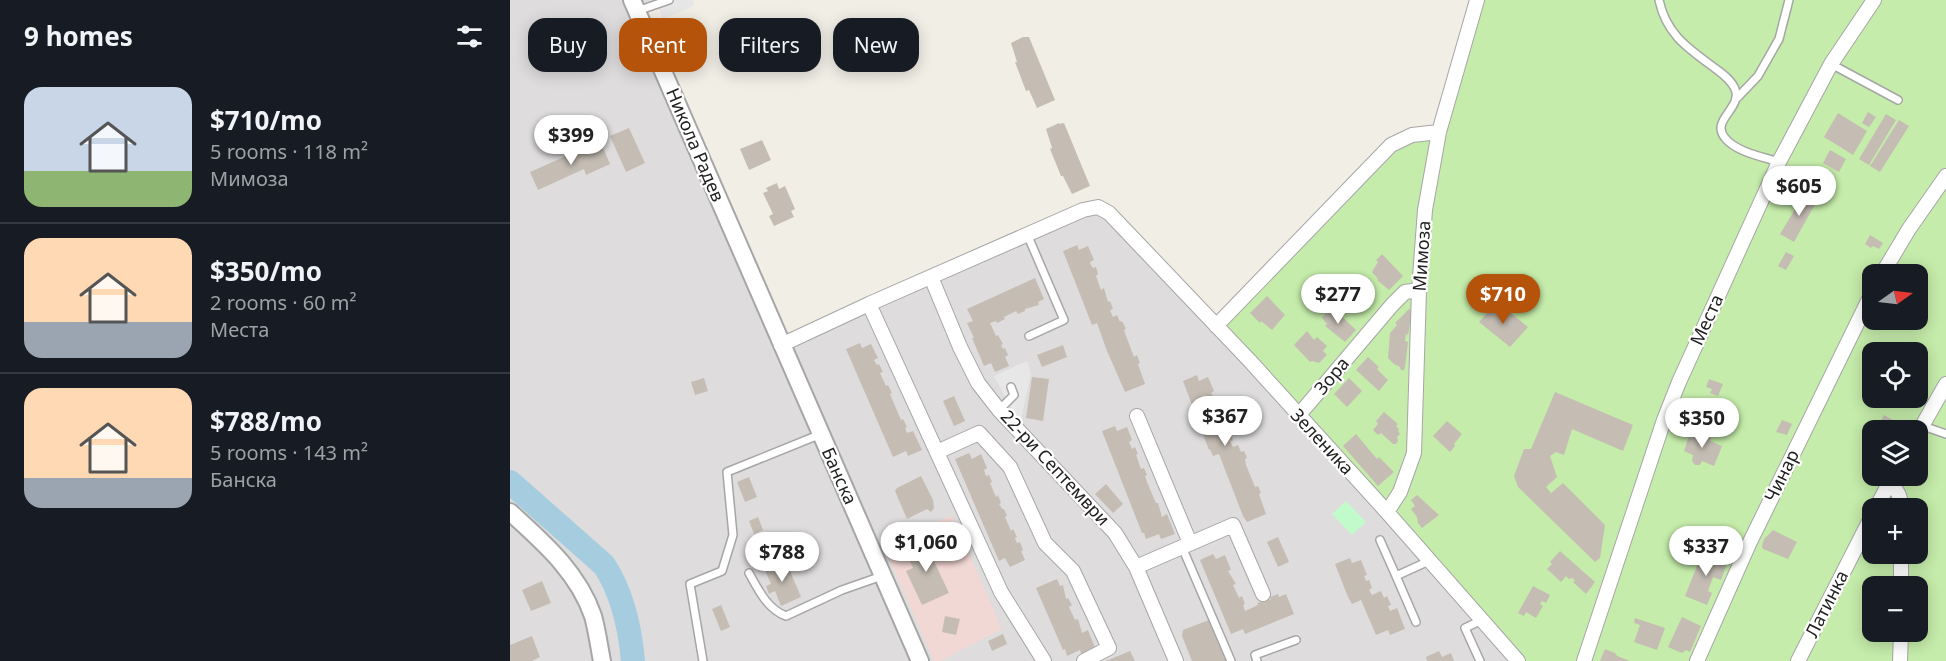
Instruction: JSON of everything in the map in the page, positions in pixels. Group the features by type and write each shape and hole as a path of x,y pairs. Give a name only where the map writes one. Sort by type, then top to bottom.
{"street":[{"name":"Мимоза","path":"1387,512 1400,492 1414,453 1419,290 1425,210 1439,132 1477,0"},
{"name":"Места","path":"1584,661 1664,420 1679,382 1779,162 1831,64 1874,0"},
{"name":"Никола Радев","path":"634,6 757,290"},
{"path":"1216,326 1391,145 1412,135 1439,132"},
{"path":"1888,264 1946,176"},
{"name":"Зеленика","path":"1027,234 1083,210 1098,207 1109,213 1387,512 1518,661"},
{"path":"781,345 1027,234"},
{"name":"22-ри Септември","path":"931,277 960,347 978,383 999,410 1115,533 1136,567 1174,660"},
{"name":"Банска","path":"757,290 920,661"},
{"name":"Зора","path":"1298,416 1392,305 1405,292 1419,290"},
{"path":"869,304 1001,592 1044,661"},
{"name":"Чинар","path":"1697,661 1749,544 1862,313"},
{"path":"1926,420 1946,384"},
{"path":"1137,416 1186,545"},
{"path":"937,452 979,433 1010,467 1046,543 1073,571 1108,648 1084,661"},
{"path":"510,512 550,548 577,583 592,614 602,661"},
{"path":"1136,567 1233,525 1263,594"},
{"name":"Латинка","path":"1798,661 1862,536"},
{"path":"1900,642 1900,661"}],"lane":[{"path":"634,6 669,0"},
{"path":"1659,0 1663,16 1672,33 1733,84 1737,98"},
{"path":"1779,162 1742,150 1726,141 1721,133 1721,125 1737,98 1758,76 1779,39 1790,0"},
{"path":"1831,64 1898,100"},
{"path":"1027,234 1064,320 1029,336"},
{"path":"999,410 1014,395 1011,387"},
{"path":"1928,431 1946,434"},
{"path":"703,661 690,584 722,571 733,535 727,472 821,434"},
{"path":"1380,540 1416,622"},
{"path":"1186,545 1231,661"},
{"path":"1396,576 1429,561"},
{"path":"749,573 769,604 778,613 786,616 882,576"},
{"path":"1480,661 1465,628 1482,620"},
{"path":"1257,661 1255,655 1296,640"}],"shaded area":[{"path":"510,0 669,0 637,11 640,18 619,18 619,72 663,72 781,345 1083,210 1109,213 1517,661 510,661"},
{"path":"655,0 693,0 694,6 663,18"},
{"path":"1027,361 1031,373 1020,425 994,376"},
{"path":"952,515 1002,629 940,661 934,661 884,547"}],"green space":[{"path":"1479,0 1946,0 1946,661 1517,661 1216,326 1393,138 1447,125"},
{"path":"1346,501 1366,522 1352,535 1332,514"}],"building":[{"path":"1023,37 1029,37 1055,100 1037,108 1029,90 1026,91 1015,62 1017,62 1011,43"},
{"path":"1868,112 1876,117 1869,127 1862,123"},
{"path":"1838,113 1867,131 1853,155 1824,137"},
{"path":"1886,114 1896,120 1869,165 1859,159"},
{"path":"1899,120 1909,126 1880,172 1870,166"},
{"path":"1064,123 1090,186 1072,194 1061,176 1050,149 1052,148 1046,129"},
{"path":"629,128 645,163 626,172 610,136"},
{"path":"762,140 771,160 749,170 740,149"},
{"path":"600,141 610,164 586,175 584,169 538,190 530,172"},
{"path":"1830,150 1846,159 1839,172 1823,163"},
{"path":"777,183 779,189 785,186 795,209 791,211 794,217 774,226 769,216 773,214 763,193 768,191 766,188"},
{"path":"1806,191 1818,199 1794,242 1780,234"},
{"path":"1870,235 1883,243 1879,249 1865,244"},
{"path":"1077,245 1079,250 1088,246 1094,260 1090,262 1093,268 1096,267 1098,274 1096,276 1101,290 1104,288 1108,302 1110,301 1113,317 1117,315 1126,329 1124,330 1126,336 1134,357 1137,355 1145,384 1125,392 1097,323 1092,325 1063,251"},
{"path":"1786,252 1794,256 1786,270 1778,266"},
{"path":"1382,254 1403,276 1389,290 1377,280 1372,272 1378,262 1376,260"},
{"path":"1035,278 1044,299 1038,302 1039,305 1025,309 1018,314 1016,311 997,323 996,321 990,323 1008,355 1005,357 1009,366 995,372 991,363 984,366 967,323 973,321 967,309"},
{"path":"1267,296 1285,315 1272,330 1250,313"},
{"path":"1497,302 1528,327 1510,347 1479,322"},
{"path":"1331,306 1356,330 1345,342 1325,326 1327,324 1322,318"},
{"path":"1409,309 1412,311 1405,341 1408,342 1405,367 1401,370 1388,358 1390,333 1397,325 1395,323"},
{"path":"1307,331 1314,340 1317,337 1327,346 1323,351 1327,355 1319,363 1310,362 1294,345"},
{"path":"860,343 862,348 871,344 878,358 874,360 883,372 880,373 892,393 890,394 901,420 903,419 907,427 905,428 907,433 913,431 922,450 908,456 906,451 893,457 846,349"},
{"path":"1063,345 1067,357 1042,367 1037,355"},
{"path":"1368,357 1388,380 1379,391 1356,370"},
{"path":"1197,375 1199,381 1208,377 1214,391 1211,393 1219,405 1216,406 1221,420 1224,419 1228,433 1230,432 1233,440 1230,441 1233,447 1238,445 1241,452 1244,451 1247,458 1245,459 1246,465 1255,487 1258,486 1261,493 1259,494 1266,514 1247,522 1219,454 1213,456 1209,450 1183,381"},
{"path":"1032,377 1049,379 1043,421 1026,418"},
{"path":"704,378 708,391 695,395 691,382"},
{"path":"1349,378 1362,391 1347,407 1334,394"},
{"path":"1709,379 1723,384 1718,396 1710,393 1712,389 1706,387"},
{"path":"1555,392 1633,425 1623,451 1572,429 1564,455 1556,452 1550,456 1557,477 1546,487 1551,493 1563,483 1605,525 1600,558 1595,562 1518,487 1514,476 1524,449 1531,449"},
{"path":"954,396 965,421 954,426 943,401"},
{"path":"1384,412 1398,424 1396,426 1400,434 1396,444 1373,430 1378,424 1376,421"},
{"path":"1884,415 1893,420 1881,420"},
{"path":"1782,420 1792,424 1787,435 1776,432"},
{"path":"1447,421 1462,434 1450,452 1433,436"},
{"path":"1115,426 1117,431 1127,427 1132,440 1129,442 1132,449 1135,447 1141,469 1144,468 1147,482 1158,503 1162,517 1167,514 1175,534 1161,539 1159,534 1146,539 1142,533 1102,431"},
{"path":"1696,429 1698,433 1711,438 1710,441 1722,446 1714,466 1702,461 1700,465 1695,465 1692,461 1693,455 1684,451 1689,436 1693,437 1692,430"},
{"path":"1356,434 1377,459 1379,457 1394,472 1378,486 1343,446"},
{"path":"969,453 972,459 981,454 987,468 984,470 986,476 989,475 992,482 990,483 996,497 998,495 1001,503 999,504 1004,509 1011,531 1013,529 1017,543 1020,542 1023,550 1021,551 1025,560 1010,567 1005,558 999,561 955,459"},
{"path":"921,476 933,500 934,508 931,512 927,509 907,519 895,491"},
{"path":"749,477 757,497 745,502 737,482"},
{"path":"1106,484 1123,504 1113,513 1095,494"},
{"path":"1417,495 1439,515 1422,528 1411,509 1415,506 1411,500"},
{"path":"758,517 763,530 754,534 749,521"},
{"path":"1773,530 1797,542 1788,559 1763,549 1764,539"},
{"path":"1278,537 1289,562 1278,567 1267,542"},
{"path":"936,541 942,554 933,559 949,593 922,605 906,571 913,568 905,551"},
{"path":"1560,551 1595,582 1586,594 1573,582 1575,580 1572,578 1569,579 1566,576 1561,582 1547,569"},
{"path":"1703,551 1728,560 1721,580 1713,577 1708,591 1712,593 1707,605 1685,596"},
{"path":"1213,554 1216,559 1225,555 1231,570 1228,571 1236,584 1233,585 1239,598 1242,596 1245,611 1258,605 1257,603 1271,599 1270,597 1286,594 1294,614 1245,634 1243,629 1231,634 1200,560"},
{"path":"1350,558 1352,563 1361,560 1367,575 1364,576 1366,581 1369,580 1372,588 1369,590 1372,595 1381,591 1384,598 1387,596 1391,605 1388,606 1390,611 1397,608 1405,629 1390,635 1388,630 1376,635 1361,600 1352,604 1335,564"},
{"path":"785,559 801,597 781,606 775,591 769,594 766,586 771,584 764,568"},
{"path":"1057,579 1060,586 1063,585 1066,599 1068,598 1072,605 1069,607 1075,620 1078,619 1082,633 1088,630 1096,650 1082,656 1080,650 1067,656 1065,649 1063,650 1036,588"},
{"path":"542,581 551,603 531,611 522,590"},
{"path":"1533,586 1550,595 1546,603 1542,601 1540,604 1543,606 1536,618 1526,612 1524,616 1518,613"},
{"path":"721,605 730,627 721,631 712,609"},
{"path":"945,616 960,619 956,635 942,632"},
{"path":"1682,617 1701,626 1690,652 1686,650 1682,653 1668,647"},
{"path":"1635,618 1665,628 1657,650 1634,642 1640,625 1634,623"},
{"path":"1209,620 1226,661 1192,661 1182,636 1183,630"},
{"path":"1003,634 1007,644 992,651 988,641"},
{"path":"532,636 540,657 532,661 510,661 510,645"},
{"path":"1605,649 1617,656 1630,661 1600,661"},
{"path":"1130,651 1135,661 1106,661"},
{"path":"1439,651 1442,657 1451,653 1454,661 1427,661 1426,657"}],"waterway":[{"path":"510,482 604,565 625,611 633,661"}]}
